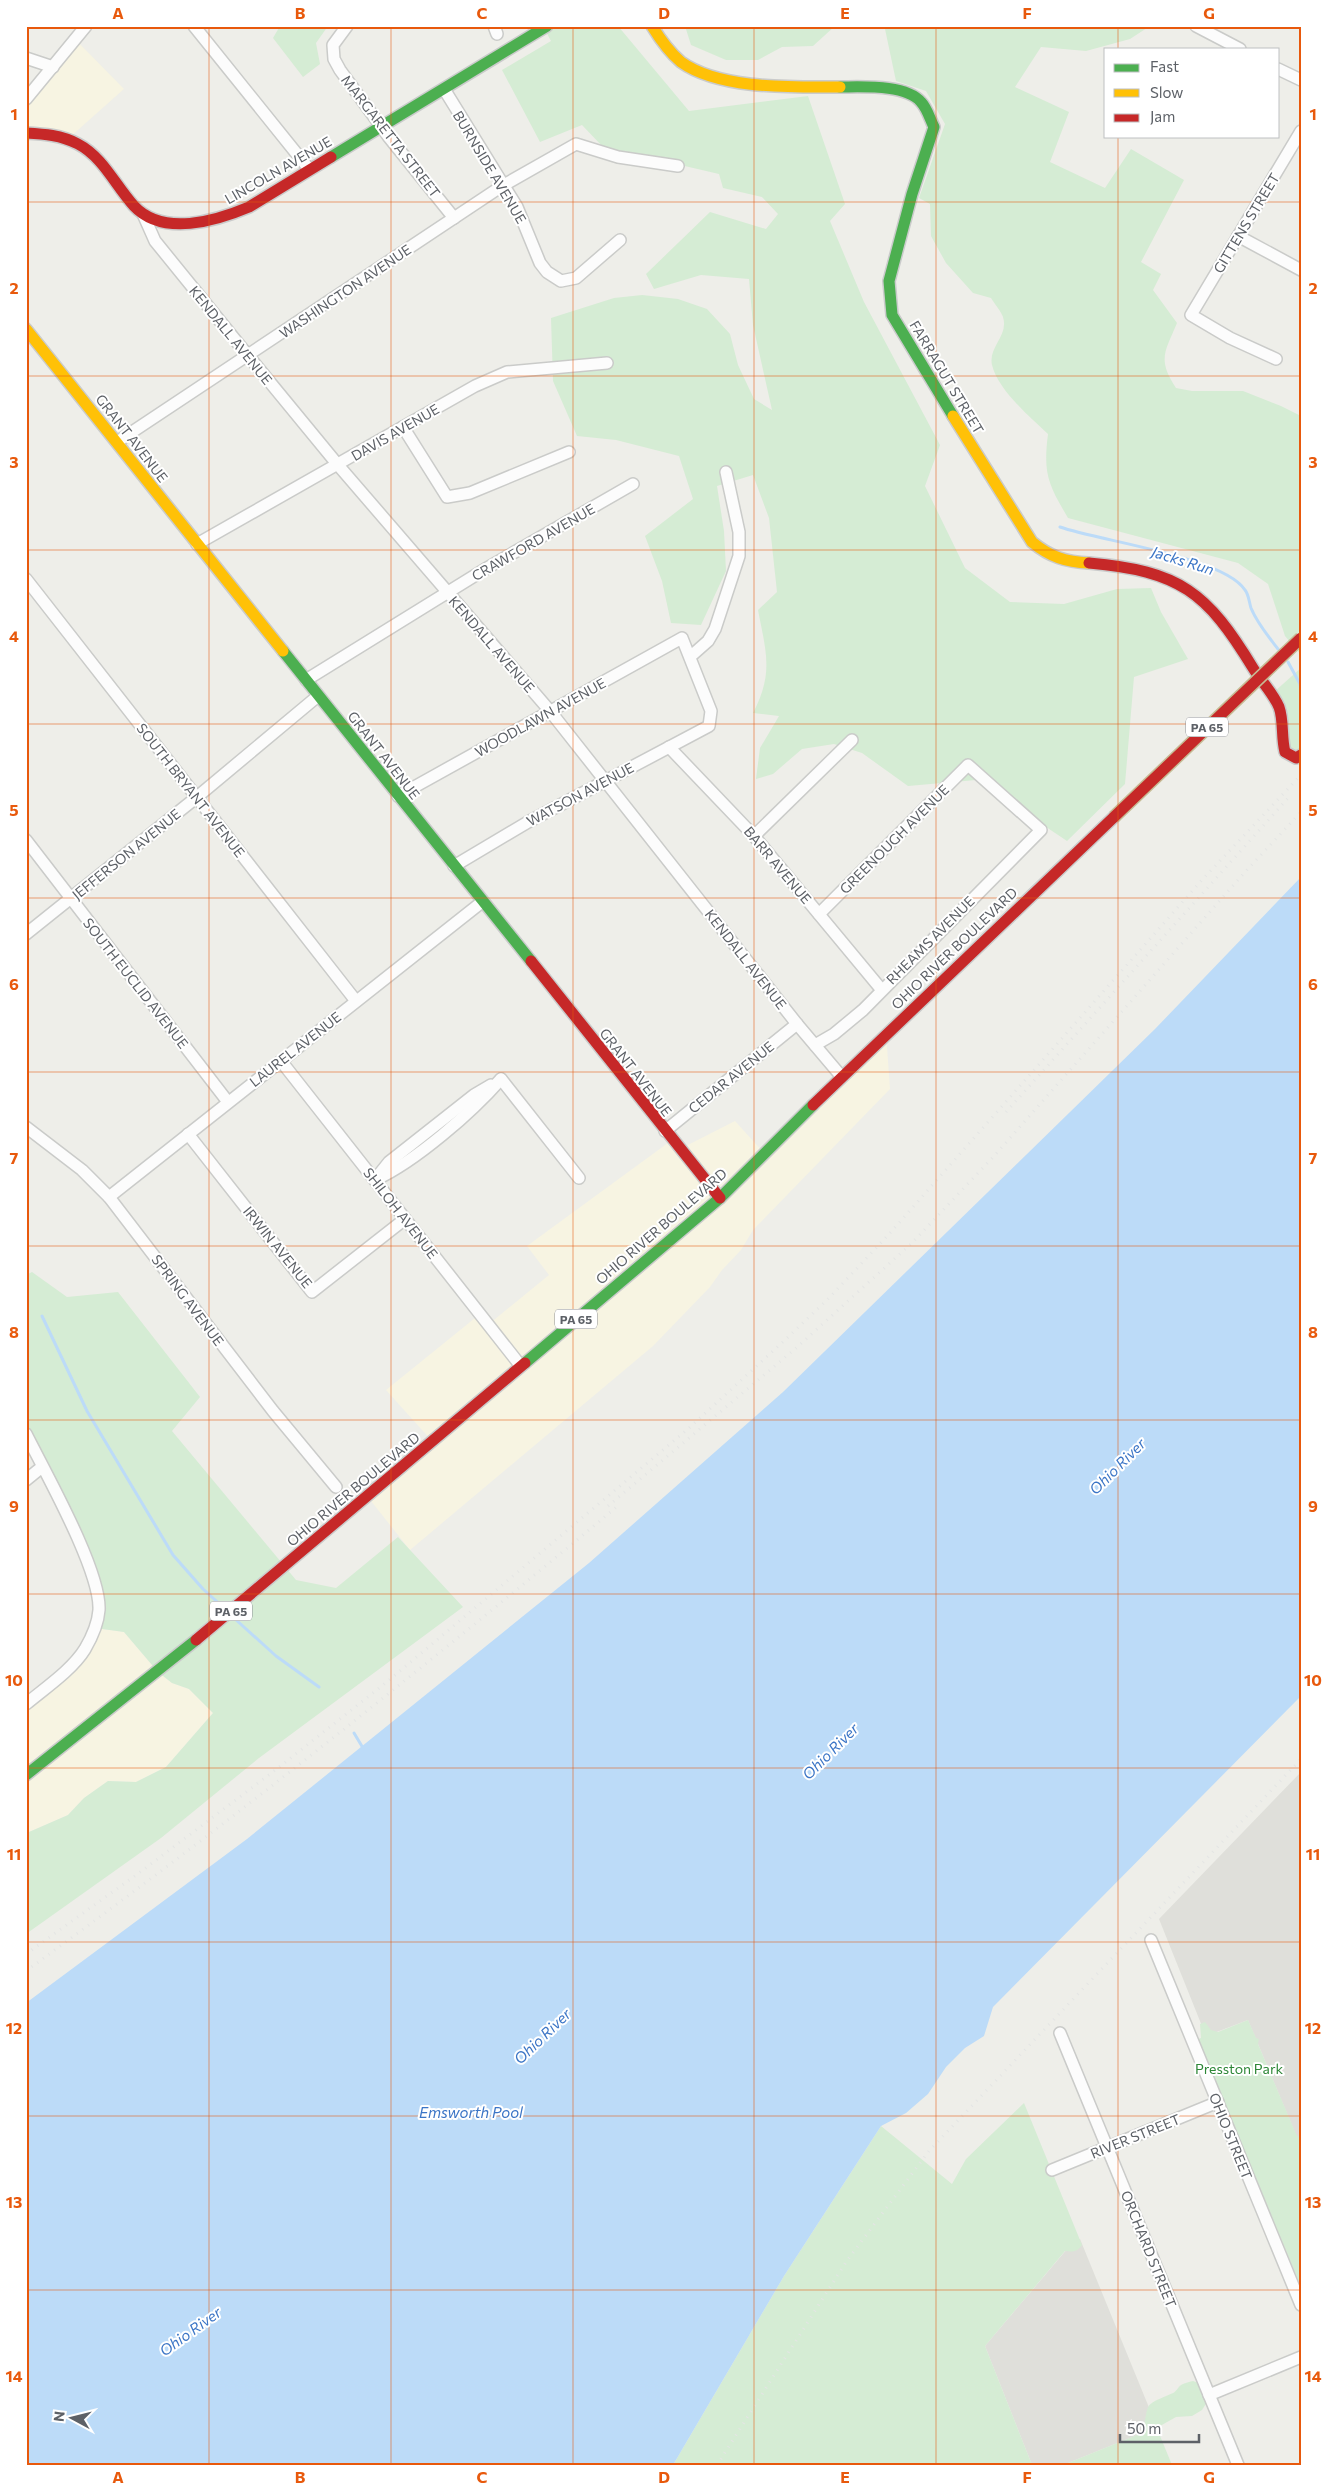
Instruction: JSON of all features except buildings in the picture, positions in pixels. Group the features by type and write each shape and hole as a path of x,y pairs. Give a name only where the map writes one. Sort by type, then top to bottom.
{"main road":[{"name":"LINCOLN AVENUE","path":"143,214 180,223 214,221 249,207 547,26"},
{"name":"FARRAGUT STREET","path":"652,26 666,48 692,69 734,82 882,87 898,90 921,101 934,127 912,194 889,281 892,315 911,350 1032,542 1046,556 1063,562 1105,565 1147,572 1188,587 1231,630 1265,689 1279,708 1280,740 1284,752 1296,758 1301,755"},
{"path":"26,133 49,133 69,138 83,146 96,156 135,207 143,214"},
{"name":"GRANT AVENUE","path":"26,329 720,1198"},
{"name":"OHIO RIVER BOULEVARD","path":"26,1775 158,1672 305,1550 520,1365 720,1198 841,1076 1301,638"}],"street":[{"path":"26,99 86,26"},
{"path":"194,26 309,170"},
{"name":"MARGARETTA STREET","path":"347,26 336,40 332,50 340,70 382,127 454,218"},
{"path":"1196,26 1214,30 1239,48"},
{"path":"26,58 53,67"},
{"path":"1280,70 1301,80"},
{"name":"BURNSIDE AVENUE","path":"444,89 502,186 517,207 540,263 547,272 561,281 576,278 620,240"},
{"name":"GITTENS STREET","path":"1276,359 1230,338 1190,314 1301,131"},
{"name":"WASHINGTON AVENUE","path":"117,442 502,186 576,144 618,157 678,166"},
{"name":"KENDALL AVENUE","path":"143,214 155,241 338,465 550,711 797,1024 841,1076"},
{"path":"1238,236 1301,270"},
{"name":"DAVIS AVENUE","path":"197,544 475,386 507,372 607,363"},
{"path":"404,427 447,497 470,493 569,452"},
{"path":"691,656 708,641 715,629 739,556 739,532 726,472"},
{"name":"CRAWFORD AVENUE","path":"306,680 448,592 633,484"},
{"name":"SOUTH BRYANT AVENUE","path":"26,579 356,1001"},
{"name":"WOODLAWN AVENUE","path":"398,796 682,638 691,656"},
{"name":"WATSON AVENUE","path":"454,866 528,822 709,726 711,711 691,656"},
{"name":"JEFFERSON AVENUE","path":"26,934 197,797 318,696"},
{"path":"754,836 852,740"},
{"name":"BARR AVENUE","path":"669,747 754,836 881,989"},
{"name":"GREENOUGH AVENUE","path":"819,914 968,764 1041,830"},
{"name":"RHEAMS AVENUE","path":"815,1045 834,1034 863,1010 881,989 1041,830"},
{"name":"SOUTH EUCLID AVENUE","path":"26,840 228,1102"},
{"name":"LAUREL AVENUE","path":"109,1197 482,902"},
{"name":"CEDAR AVENUE","path":"665,1131 797,1024"},
{"name":"SHILOH AVENUE","path":"281,1060 520,1365"},
{"path":"375,1180 397,1156 474,1095 501,1079 580,1178"},
{"name":"SPRING AVENUE","path":"26,1126 82,1170 109,1197 273,1411 336,1487"},
{"name":"IRWIN AVENUE","path":"188,1134 312,1292 405,1218"},
{"path":"26,1434 79,1542 96,1590 99,1609 95,1628 84,1651 26,1704"},
{"path":"26,1480 42,1466"},
{"name":"OHIO STREET","path":"1151,1940 1301,2305"},
{"name":"ORCHARD STREET","path":"1060,2033 1238,2465"},
{"name":"RIVER STREET","path":"1052,2170 1218,2102"},
{"path":"1209,2395 1301,2357"}],"shaded area":[{"path":"75,39 124,89 69,138 26,133 26,99"},
{"path":"886,1033 890,1089 753,1230 741,1250 722,1270 710,1287 653,1346 410,1550 367,1496 432,1441 386,1390 480,1314 489,1324 549,1275 527,1246 672,1140 680,1149 735,1121 764,1153"},
{"path":"95,1628 124,1632 158,1672 172,1683 189,1689 213,1713 166,1767 136,1782 108,1781 84,1798 68,1815 29,1832 26,1837 26,1704 67,1668"},
{"path":"1301,1772 1301,2147 1248,2020 1206,2036 1159,1919"},
{"path":"1080,2239 1157,2427 1063,2465 1032,2465 985,2346 1073,2242"}],"green space":[{"path":"280,26 328,26 316,43 320,64 303,77 273,38"},
{"path":"543,26 618,26 689,111 808,96 845,204 830,221 864,302 940,445 925,486 965,568 1010,602 1064,604 1117,589 1151,588 1161,612 1188,659 1134,677 1125,784 1067,841 976,780 908,786 862,753 834,744 802,749 773,774 756,779 760,748 779,716 753,713 760,699 766,674 765,650 758,610 777,592 769,518 753,475 717,486 724,531 726,571 701,625 671,623 662,581 645,536 693,499 679,456 616,440 577,436 553,381 551,318 614,298 642,295 678,299 707,309 730,334 738,365 754,399 772,410 753,325 749,279 701,275 654,289 646,274 710,212 766,229 778,214 762,197 723,188 719,174 603,147 582,125 540,142 502,70 551,41"},
{"path":"685,26 835,26 813,46 782,47 758,60 726,60 691,45"},
{"path":"840,26 1150,26 1130,39 1086,51 1041,47 1015,87 1069,112 1050,162 1105,188 1131,149 1184,180 1141,262 1161,274 1153,290 1177,323 1166,349 1166,370 1176,388 1192,391 1243,391 1301,416 1301,655 1285,636 1268,584 1238,563 1068,518 1049,478 1046,459 1048,434 1008,393 995,374 992,365 993,353 1003,330 1003,317 991,298 973,293 946,263 931,236 930,204 919,198 945,124 926,91 896,81 885,29"},
{"path":"1301,668 1301,747 1297,751 1289,748 1274,692"},
{"path":"32,1272 67,1297 118,1292 200,1397 172,1431 296,1580 336,1588 398,1537 463,1607 259,1758 161,1838 26,1934 26,1837 29,1832 68,1815 84,1798 108,1781 136,1782 166,1767 213,1713 189,1689 172,1683 158,1672 124,1632 95,1628 96,1590 26,1434 26,1275"},
{"name":"Presston Park","path":"1248,2020 1256,2038 1259,2039 1258,2044 1296,2134 1301,2140 1301,2287 1217,2085 1213,2082 1209,2072 1211,2069 1198,2039 1201,2038 1200,2024 1205,2022 1211,2030 1218,2032"},
{"path":"1024,2103 1082,2245 1075,2251 1065,2251 985,2346 1032,2465 673,2465 784,2276 881,2126 952,2184 966,2159"},
{"path":"1193,2381 1204,2385 1209,2399 1202,2410 1192,2416 1176,2417 1160,2426 1158,2431 1172,2465 1063,2465 1142,2433 1148,2407 1174,2392 1182,2384"}],"water":[{"name":"Emsworth Pool","path":"1301,877 1301,1696 993,2007 984,2036 965,2048 946,2067 928,2094 906,2113 881,2126 784,2276 673,2465 26,2465 26,2003 247,1839 589,1563 783,1392 1155,1029"}],"waterway":[{"name":"Jacks Run","path":"1060,527 1188,559 1233,578 1245,590 1256,619 1278,649"},
{"name":"Jacks Run","path":"1288,662 1300,684 1301,692"},
{"path":"42,1316 87,1411 173,1555 203,1589 224,1608"},
{"path":"234,1618 276,1656 319,1687"},
{"path":"354,1733 363,1748"}],"railway":[{"path":"26,1954 139,1873 278,1768 388,1681 689,1428 785,1340 829,1298 890,1233 1201,881 1301,775"},
{"path":"1006,1112 1290,796"},
{"path":"608,1506 795,1349 912,1243 996,1154 1245,872 1301,812"},
{"path":"26,1971 178,1858 327,1743 619,1505"},
{"path":"717,2465 846,2262 929,2151 1301,1759"}],"traffic: fast":[{"path":"331,157 547,26"},
{"path":"840,87 871,87 895,89 905,92 914,96 923,104 934,127 912,194 889,281 892,315 953,416"},
{"path":"283,651 531,961"},
{"path":"525,1363 720,1198 813,1105"},
{"path":"26,1775 196,1640"}],"traffic: slow":[{"path":"652,26 665,45 681,62 697,71 716,78 758,85 840,87"},
{"path":"26,329 283,651"},
{"path":"953,416 1032,542 1059,558 1089,563"}],"traffic: jam":[{"path":"26,133 59,137 78,144 95,156 134,206 146,216 174,224 206,221 249,207 331,157"},
{"path":"1089,563 1147,572 1169,580 1188,590 1205,603 1236,642 1279,707 1285,752 1296,758 1301,755"},
{"path":"1114,817 1301,638"},
{"path":"813,1105 1114,817"},
{"path":"531,961 720,1198"},
{"path":"196,1640 525,1363"}],"water label":[{"name":"Ohio River","path":"1117,1466"},
{"name":"Ohio River","path":"830,1751"},
{"name":"Ohio River","path":"542,2036"},
{"name":"Ohio River","path":"190,2331"}]}
